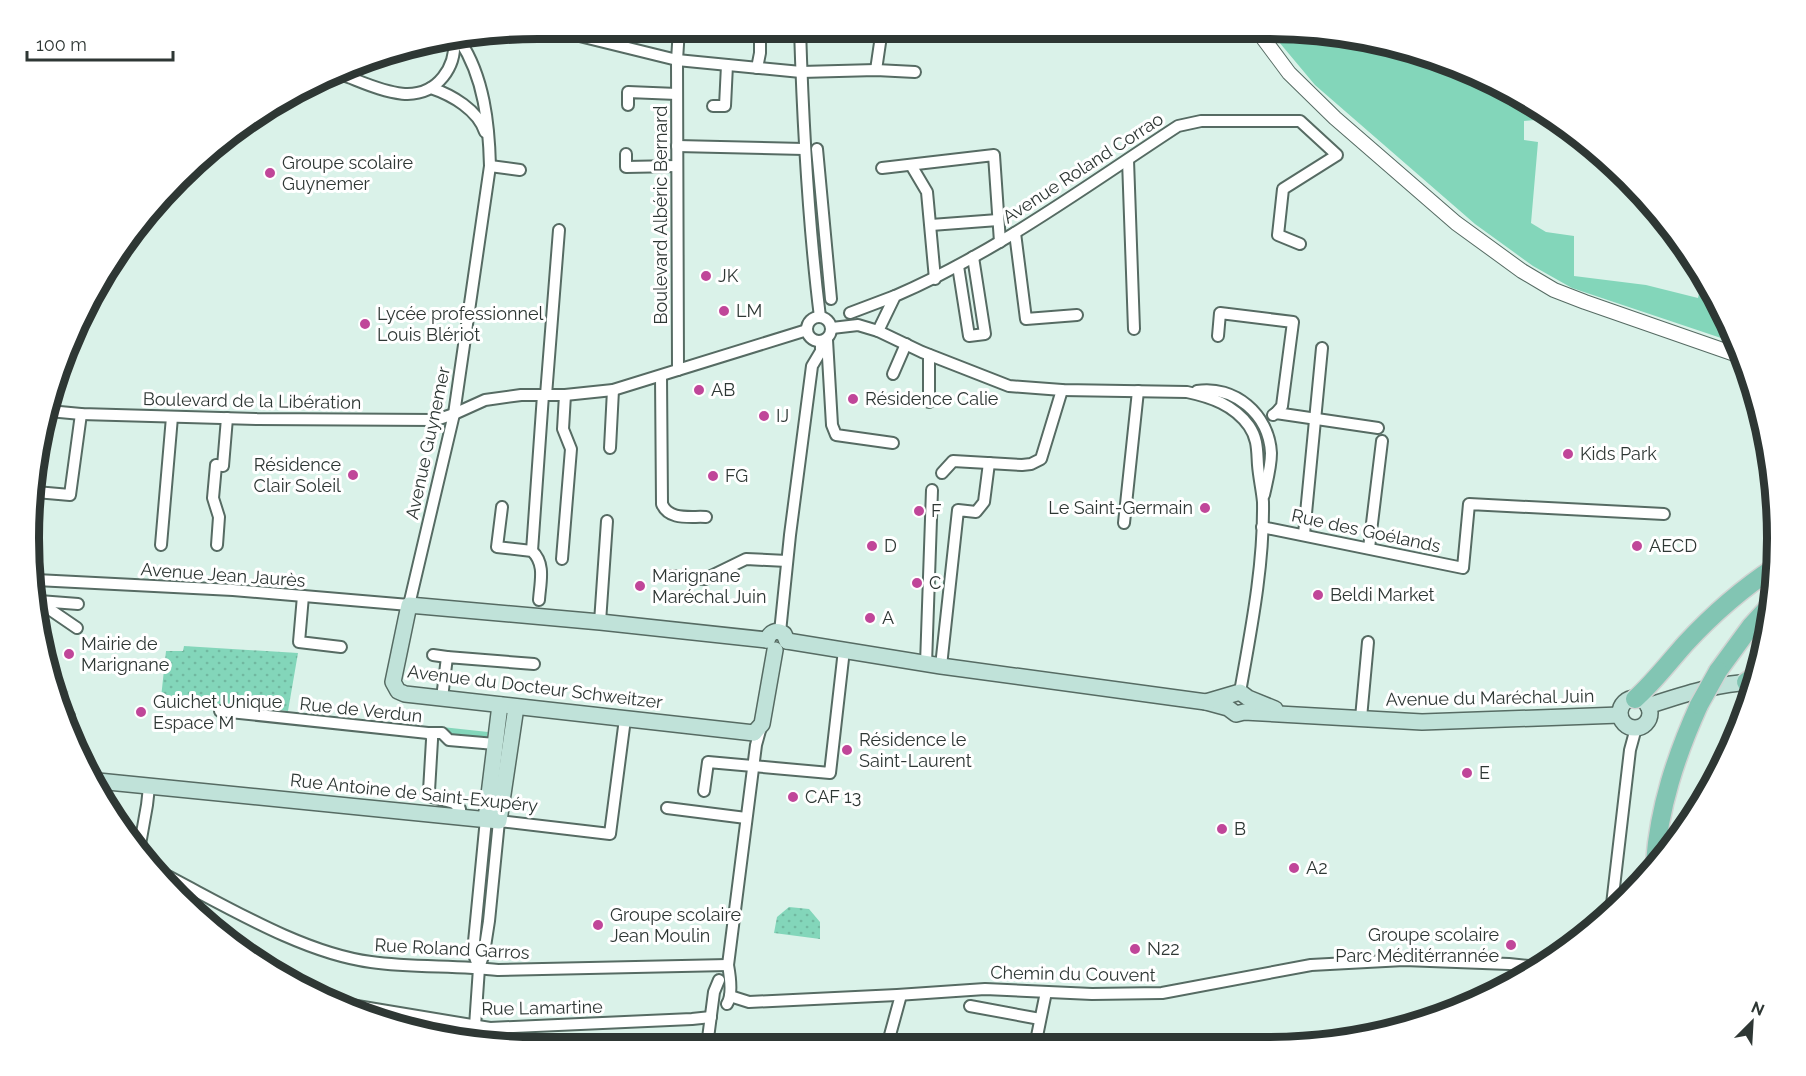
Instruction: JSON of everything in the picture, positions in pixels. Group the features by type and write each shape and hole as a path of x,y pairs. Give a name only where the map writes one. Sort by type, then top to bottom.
{"main road":[{"path":"1641,702 1648,688 1687,641 1766,574"},
{"path":"409,605 777,641 1206,702 1238,701"},
{"name":"Avenue du Docteur Schweitzer","path":"409,605 393,682 394,687 405,694 757,734"},
{"path":"1656,852 1657,836 1670,778 1687,731 1699,705 1721,678 1751,626 1761,615"},
{"path":"757,734 763,674 777,641"},
{"path":"1641,702 1650,716 1648,720 1636,728 1628,726 1620,715 1624,704 1695,692 1721,678 1749,669"},
{"path":"1721,678 1747,679"},
{"name":"Avenue du Maréchal Juin","path":"1238,701 1288,714 1422,722 1620,715"},
{"path":"493,820 489,744 500,705"},
{"path":"493,820 516,707"},
{"name":"Rue Antoine de Saint-Exupéry","path":"102,782 493,820"}],"street":[{"path":"602,39 677,60 801,72 876,70 915,72"},
{"name":"Boulevard Albéric Bernard","path":"678,39 678,370"},
{"path":"757,68 760,39"},
{"path":"800,39 804,149 820,317"},
{"path":"876,70 881,39"},
{"path":"1264,39 1290,73 1335,118 1455,223 1522,271 1554,290 1731,353"},
{"name":"Avenue Guynemer","path":"409,605 454,414 490,166 483,96 474,67 462,45"},
{"path":"348,77 398,94 410,95 422,92 442,79 449,69 454,47"},
{"path":"713,106 725,106 727,65"},
{"path":"431,88 457,99 468,108 484,128 489,144"},
{"path":"628,105 628,92 677,94"},
{"name":"Avenue Roland Corrao","path":"850,313 935,279 1016,233 1178,126 1202,121 1300,121 1336,155 1283,189 1278,235 1300,244"},
{"path":"677,146 804,149"},
{"path":"817,149 831,299"},
{"path":"626,154 626,167 677,166"},
{"path":"882,168 994,155 1000,242"},
{"path":"1128,160 1134,329"},
{"path":"910,165 927,192 935,279"},
{"path":"490,166 520,170"},
{"path":"931,225 998,220"},
{"path":"810,227 825,226"},
{"path":"532,551 559,230"},
{"path":"1016,233 1026,319 1077,315"},
{"path":"957,266 969,336 986,334 973,257"},
{"path":"878,331 895,296"},
{"path":"1218,336 1220,313 1293,322 1282,406 1276,413 1262,421"},
{"path":"816,317 826,319 832,328 830,336 817,342 810,338 807,330 809,322 816,317"},
{"path":"832,328 858,326 878,331 929,355 1009,386 1062,390 1187,392 1208,389 1228,392 1248,405 1262,421 1271,452 1263,501 1256,599 1238,701"},
{"path":"454,414 485,400 521,395 565,395 613,390 807,330"},
{"path":"824,340 832,424 836,435 893,443"},
{"path":"777,641 812,366 821,351 824,340"},
{"path":"893,374 906,344"},
{"path":"1304,534 1322,348"},
{"path":"929,355 929,402"},
{"path":"661,376 664,508 673,516 706,517"},
{"path":"610,448 613,390"},
{"path":"942,473 953,461 1031,464 1041,459 1062,390"},
{"path":"1124,523 1138,391"},
{"path":"1187,392 1205,396 1223,404 1239,415 1250,428 1258,448 1263,501"},
{"path":"562,560 571,448 563,429 565,395"},
{"name":"Boulevard de la Libération","path":"55,412 172,417 436,420 454,414"},
{"path":"1276,413 1378,428"},
{"path":"41,492 70,495 81,414"},
{"path":"160,545 172,417"},
{"path":"217,545 219,517 213,498 216,465 223,466 227,418"},
{"path":"1370,548 1382,441"},
{"path":"934,665 958,510 976,512 984,502 989,463"},
{"path":"933,490 934,665"},
{"name":"Rue des Goélands","path":"1262,527 1463,568 1469,504 1664,514"},
{"path":"502,507 497,547 532,551 536,555 542,567 539,600"},
{"path":"600,622 606,521"},
{"path":"671,576 705,579 746,559 787,561"},
{"name":"Avenue Jean Jaurès","path":"41,580 233,590 409,605"},
{"path":"303,596 299,642 341,647"},
{"path":"43,601 78,604"},
{"path":"43,604 77,628"},
{"path":"1361,718 1368,642"},
{"path":"705,791 708,762 830,773 844,650"},
{"path":"433,655 534,664"},
{"path":"442,698 447,657"},
{"name":"Rue de Verdun","path":"220,711 429,733 432,736 429,790 432,797 454,803 460,808 461,817"},
{"name":"Rue Antoine de Saint-Exupéry","path":"493,820 610,834 625,719"},
{"path":"1613,899 1630,750 1636,728"},
{"path":"429,733 441,733 449,740 489,744"},
{"path":"708,1037 711,1017 723,999 730,978 728,965 757,734"},
{"path":"140,839 149,787"},
{"path":"667,808 746,818"},
{"path":"475,1026 479,968 489,921 493,820"},
{"name":"Rue Roland Garros","path":"174,879 282,934 326,951 369,962 418,967 498,970 728,965"},
{"name":"Chemin du Couvent","path":"723,999 749,1002 985,989 1092,994 1162,993 1311,964 1415,960 1523,966"},
{"path":"723,999 719,980 728,965"},
{"path":"1037,1037 1046,992"},
{"path":"889,1037 901,995"},
{"path":"970,1006 1040,1020"},
{"name":"Rue Lamartine","path":"372,1009 490,1028 711,1017"}],"green space":[{"path":"1277,39 1333,43 1397,56 1459,77 1518,106 1540,120 1524,121 1524,140 1538,142 1531,223 1546,232 1574,236 1574,276 1646,285 1698,298 1700,289 1726,340 1572,288 1533,266 1475,224 1315,85"},
{"path":"184,646 298,653 288,711 161,698 166,651 183,651"},
{"path":"442,727 488,732 486,741 447,735"},
{"path":"789,907 809,909 820,922 820,939 774,933 777,917"}],"tunnel":[{"path":"64,696 70,696"}],"place":[{"name":"Groupe scolaire Guynemer","path":"270,173"},
{"name":"JK","path":"706,276"},
{"name":"LM","path":"724,311"},
{"name":"Lycée professionnel Louis Blériot","path":"365,324"},
{"name":"AB","path":"699,390"},
{"name":"Résidence Calie","path":"853,399"},
{"name":"IJ","path":"764,416"},
{"name":"Kids Park","path":"1568,454"},
{"name":"Résidence Clair Soleil","path":"353,475"},
{"name":"FG","path":"713,476"},
{"name":"Le Saint-Germain","path":"1205,508"},
{"name":"F","path":"919,511"},
{"name":"D","path":"872,546"},
{"name":"AECD","path":"1637,546"},
{"name":"C","path":"917,583"},
{"name":"Marignane Maréchal Juin","path":"640,586"},
{"name":"Beldi Market","path":"1318,595"},
{"name":"A","path":"870,618"},
{"name":"Mairie de Marignane","path":"69,654"},
{"name":"Guichet Unique Espace M","path":"141,712"},
{"name":"Résidence le Saint-Laurent","path":"847,750"},
{"name":"E","path":"1467,773"},
{"name":"CAF 13","path":"793,797"},
{"name":"B","path":"1222,829"},
{"name":"A2","path":"1294,868"},
{"name":"Groupe scolaire Jean Moulin","path":"598,925"},
{"name":"Groupe scolaire Parc Méditérrannée","path":"1511,945"},
{"name":"N22","path":"1135,949"}]}
